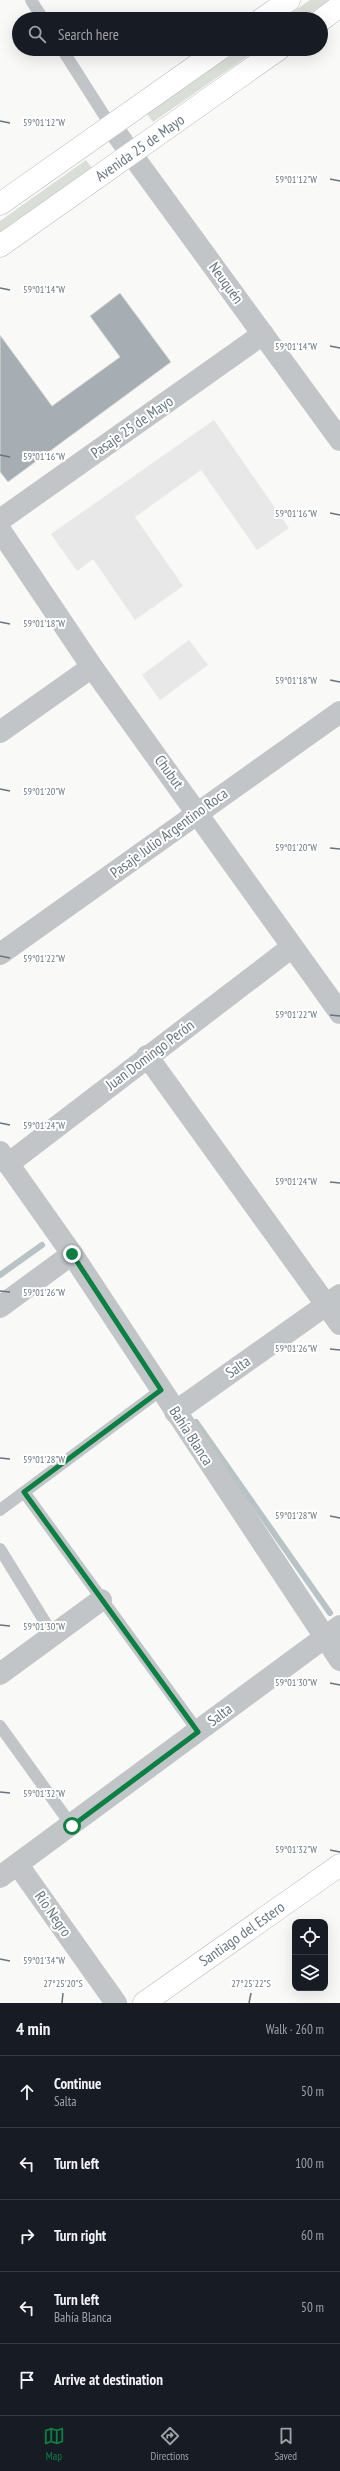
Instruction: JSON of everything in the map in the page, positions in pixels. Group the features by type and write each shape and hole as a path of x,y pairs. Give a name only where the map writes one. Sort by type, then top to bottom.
{"main road":[{"path":"272,12 289,0"},
{"path":"328,15 340,6"},
{"path":"0,204 210,56"},
{"name":"Avenida 25 de Mayo","path":"0,246 269,56"},
{"name":"Santiago del Estero","path":"144,2003 340,1865"}],"street":[{"name":"Neuquén","path":"111,126 263,334 337,430"},
{"name":"Pasaje 25 de Mayo","path":"0,520 263,334"},
{"name":"Chubut","path":"0,530 92,668 198,812 292,947 338,1007"},
{"path":"0,732 92,668"},
{"name":"Pasaje Julio Argentino Roca","path":"0,954 340,712"},
{"name":"Juan Domingo Perón","path":"4,1158 147,1056 292,947"},
{"path":"147,1056 333,1300 340,1324"},
{"name":"Bahía Blanca","path":"4,1158 72,1254 174,1412 332,1632 340,1660"},
{"path":"0,1307 72,1254"},
{"name":"Salta","path":"174,1412 333,1300"},
{"path":"0,1674 101,1600"},
{"name":"Salta","path":"0,1878 332,1632"},
{"name":"Río Negro","path":"18,1864 116,2003"}],"lane":[{"path":"31,0 39,12"},
{"path":"66,56 111,126"},
{"path":"0,1510 161,1390"},
{"path":"24,1492 198,1732"},
{"path":"0,1549 53,1635"},
{"path":"0,1726 72,1826"}],"shaded area":[{"path":"310,0 329,0 312,12 293,12"},
{"path":"230,56 248,56 153,122 147,114"},
{"path":"86,160 92,168 0,234 0,221"},
{"path":"214,420 289,528 257,550 201,470 135,517 183,586 135,620 93,559 77,571 51,534"},
{"path":"189,640 208,665 160,700 142,675"}],"building":[{"path":"120,293 171,362 8,482 0,472 0,335 52,406 120,357 90,316"}],"waterway":[{"path":"0,1275 42,1245"},
{"path":"196,1422 330,1613"}],"route":[{"path":"72,1254 161,1390 24,1492 198,1732 72,1826"}]}
